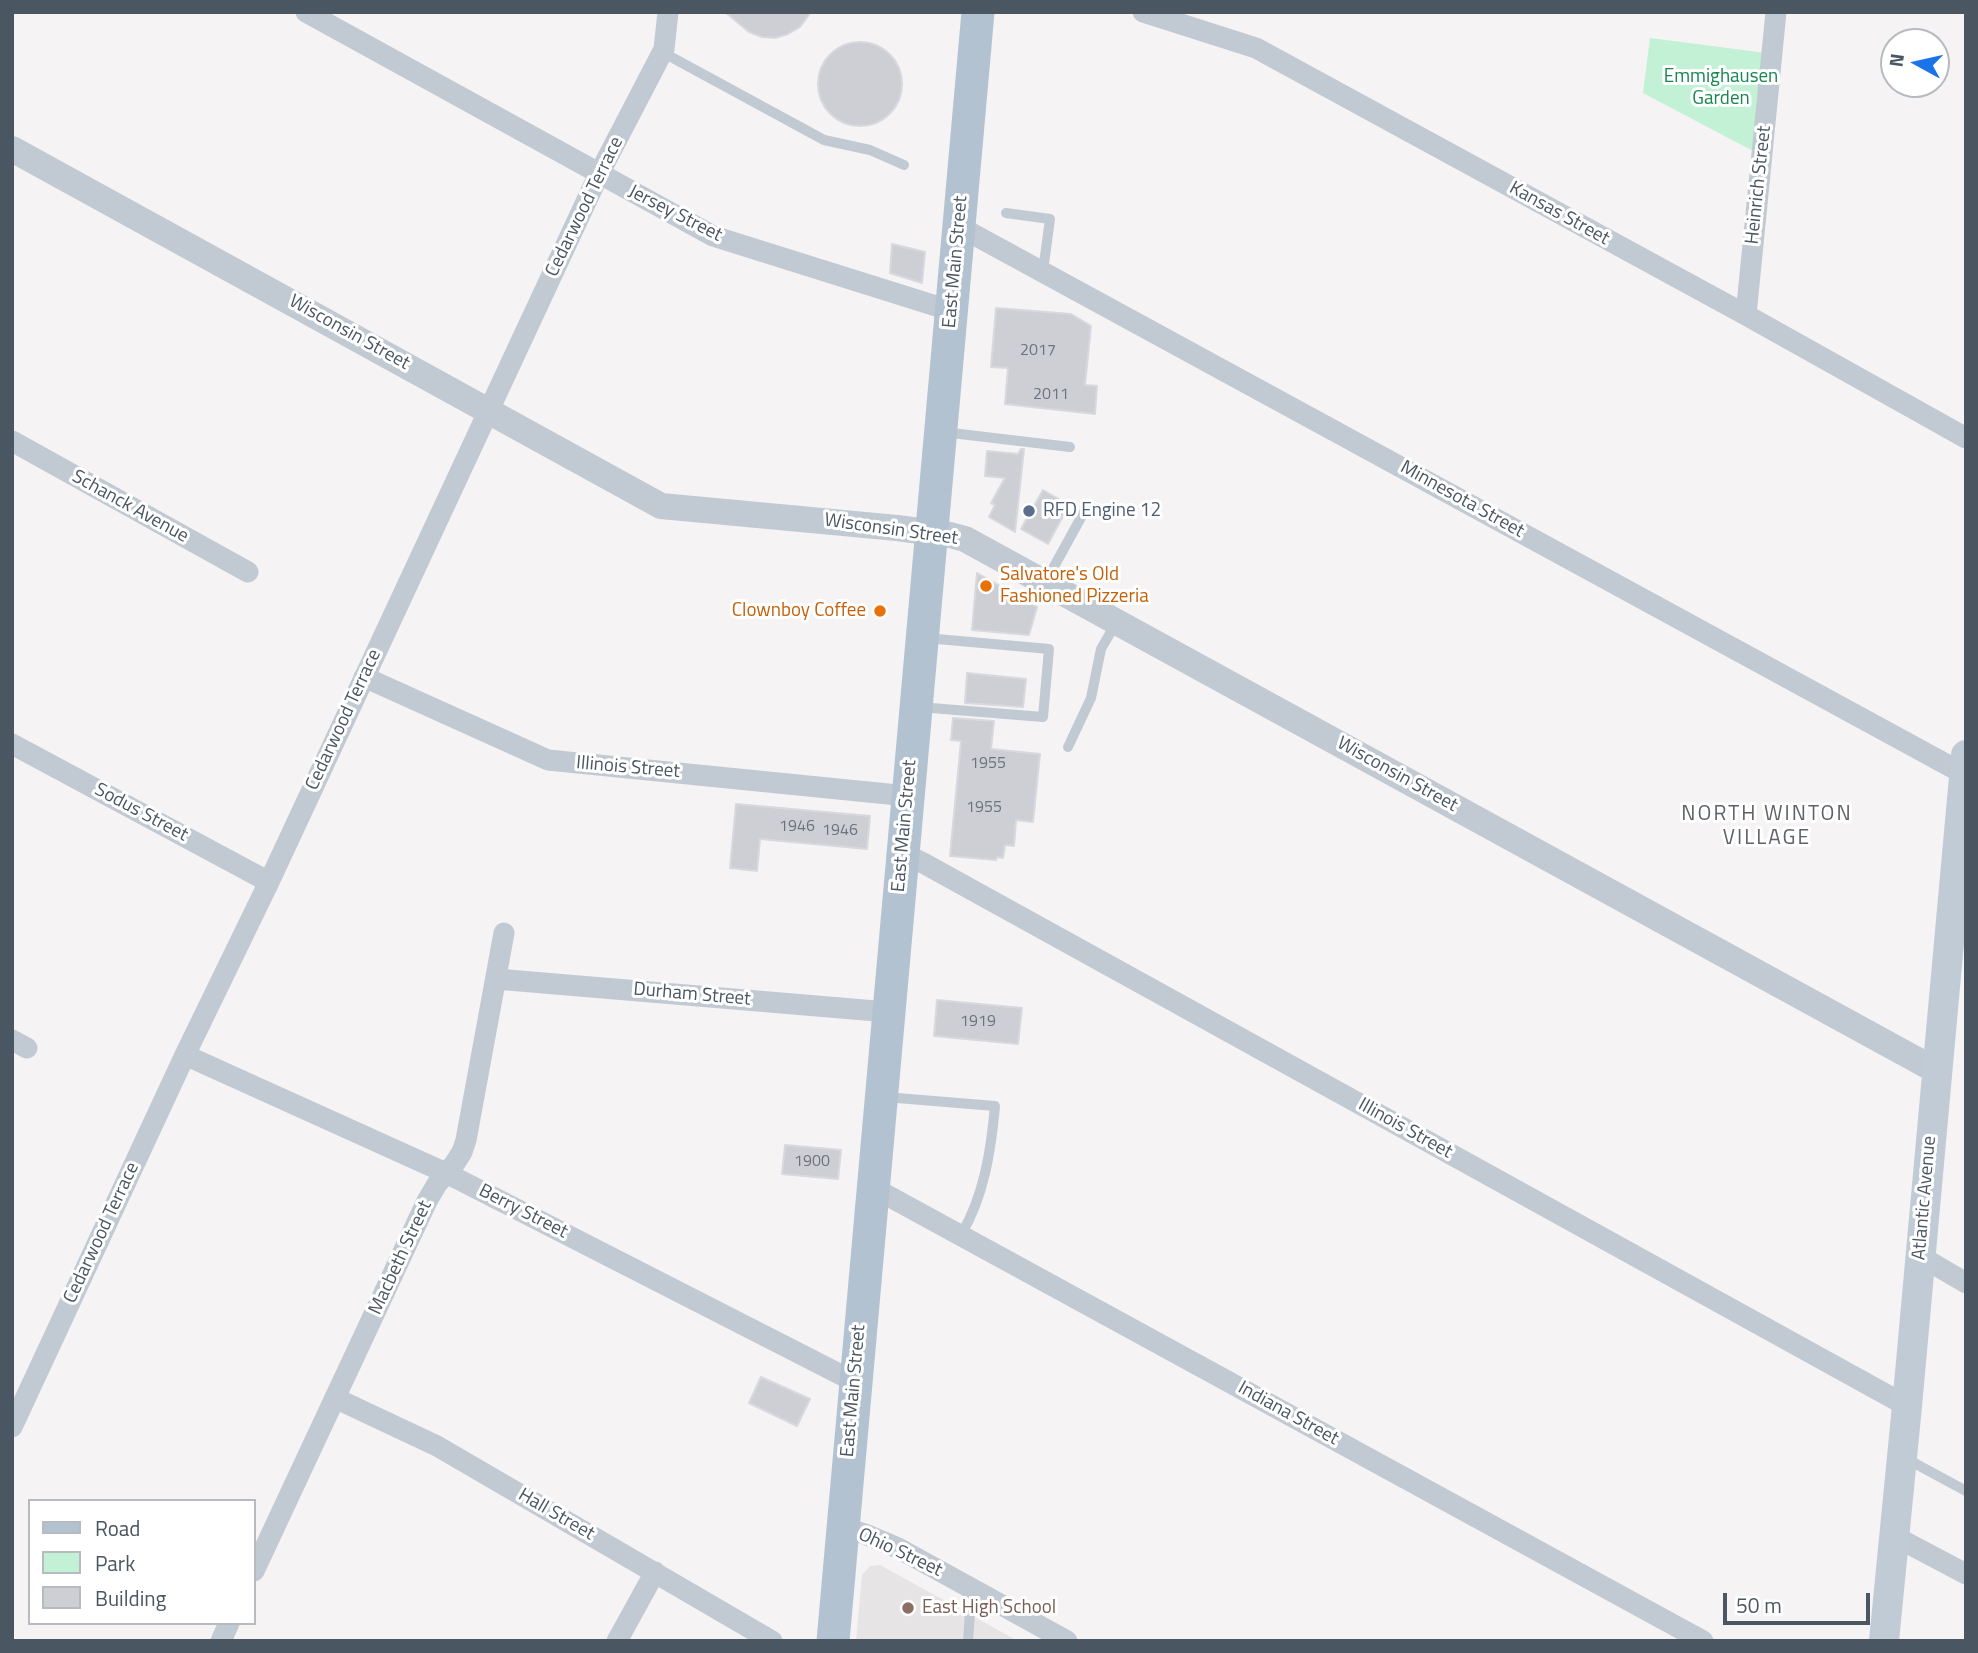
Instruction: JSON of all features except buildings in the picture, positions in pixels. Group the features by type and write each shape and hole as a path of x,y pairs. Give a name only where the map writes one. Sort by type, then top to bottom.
{"main road":[{"name":"East Main Street","path":"833,1641 978,12"},
{"name":"Atlantic Avenue","path":"1884,1641 1937,1071 1955,987 1964,783"}],"street":[{"name":"Jersey Street","path":"306,12 713,236 952,311"},
{"name":"Cedarwood Terrace","path":"12,1427 599,174 662,52 668,12"},
{"name":"Kansas Street","path":"1143,12 1255,48 1966,438"},
{"name":"Heinrich Street","path":"1746,315 1776,12"},
{"name":"Wisconsin Street","path":"12,149 661,506 932,532 965,539 1937,1071"},
{"name":"Minnesota Street","path":"960,227 1964,783"},
{"name":"Schanck Avenue","path":"12,441 248,572"},
{"name":"Illinois Street","path":"364,677 548,761 908,796"},
{"name":"Sodus Street","path":"12,744 269,882"},
{"name":"Illinois Street","path":"903,853 1907,1406"},
{"name":"Macbeth Street","path":"256,1567 427,1201 462,1152 504,933"},
{"name":"Durham Street","path":"496,979 888,1012"},
{"name":"Berry Street","path":"184,1055 446,1173 855,1382"},
{"name":"Indiana Street","path":"872,1187 1703,1641"},
{"path":"1920,1256 1966,1283"},
{"name":"Hall Street","path":"335,1398 437,1446 772,1641"},
{"name":"Ohio Street","path":"842,1527 882,1540 1068,1641"},
{"path":"1894,1536 1966,1574"},
{"path":"617,1641 655,1573"},
{"path":"221,1641 228,1625"}],"lane":[{"path":"662,52 824,140 870,150 904,165"},
{"path":"1006,213 1051,219 1043,271"},
{"path":"940,431 1070,447"},
{"path":"1045,583 1084,512"},
{"path":"1068,747 1091,698 1101,649 1117,621"},
{"path":"916,706 1043,717 1049,649 923,638"},
{"path":"880,1096 995,1106 990,1154 971,1218 961,1235"},
{"path":"1902,1457 1966,1490"},
{"path":"968,1641 970,1612 979,1592"}],"shaded area":[{"name":"East High School","path":"880,1565 1018,1641 856,1641 862,1575 870,1566"}],"green space":[{"name":"Emmighausen Garden","path":"1650,38 1766,53 1755,152 1643,93"}],"place":[{"name":"RFD Engine 12","path":"1029,511"},
{"name":"Salvatore's Old Fashioned Pizzeria","path":"986,586"},
{"name":"Clownboy Coffee","path":"880,611"},
{"name":"East High School","path":"908,1608"}],"district":[{"name":"NORTH WINTON VILLAGE","path":"1767,827"}]}
